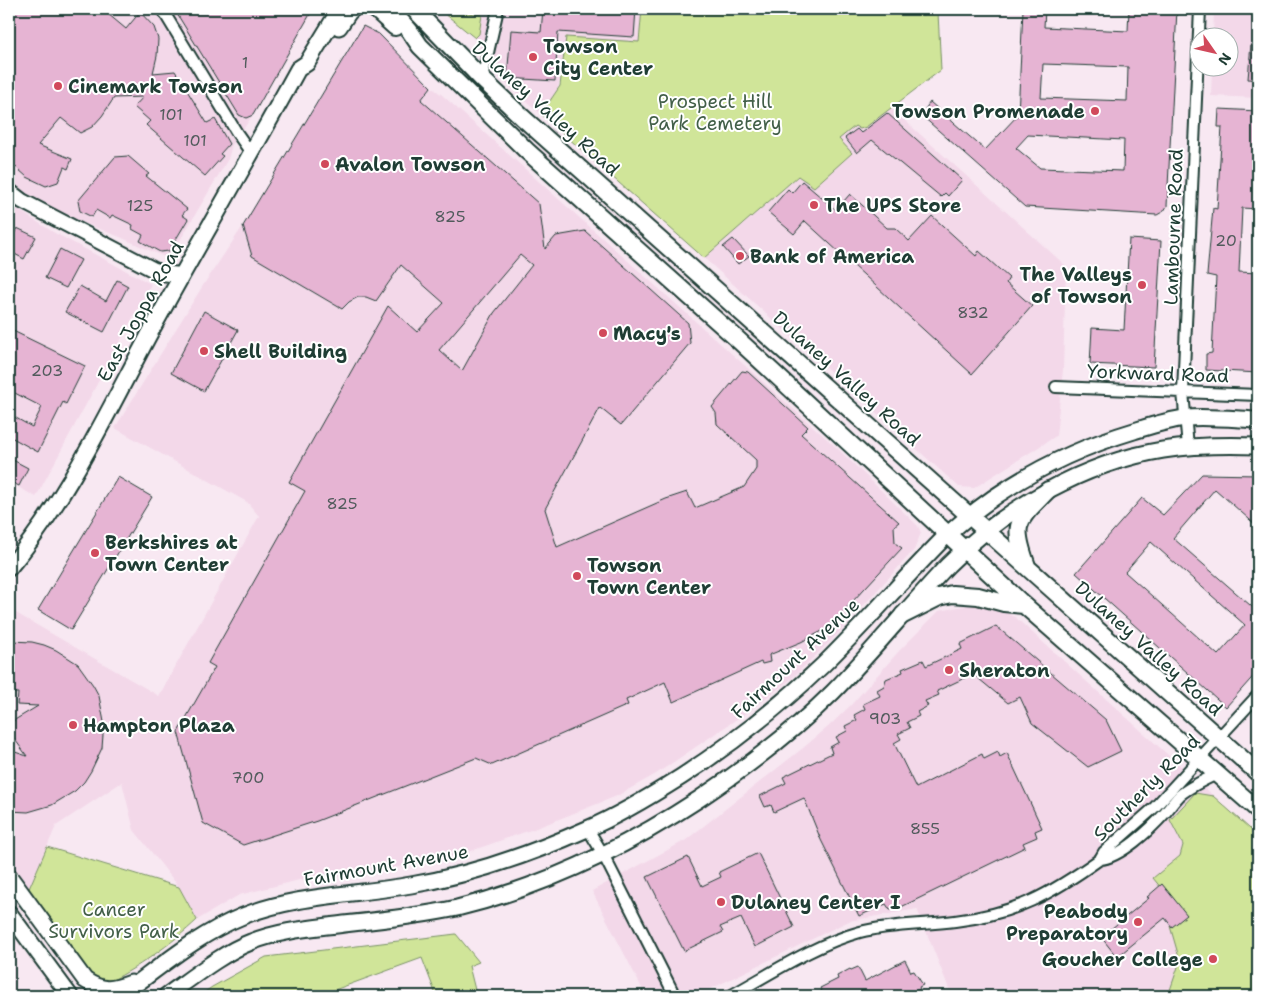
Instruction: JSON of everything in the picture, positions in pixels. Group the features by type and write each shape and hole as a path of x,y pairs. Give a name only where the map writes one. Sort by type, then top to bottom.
{"main road":[{"name":"East Joppa Road","path":"298,70 308,63 340,9"},
{"path":"298,70 316,67 344,19 353,9"},
{"path":"375,9 402,34 420,46"},
{"path":"390,9 409,30 420,46 526,152 735,336 1024,605 1258,810"},
{"name":"Dulaney Valley Road","path":"414,9 522,117 1258,773"},
{"name":"East Joppa Road","path":"9,568 37,531 71,477 181,276 298,70 299,58 325,12"},
{"name":"Fairmount Avenue","path":"120,996 206,935 240,917 263,909 313,898 382,890 445,879 482,869 588,829 667,786 737,739 765,717 823,664 948,534 970,515 1016,483 1066,456 1098,442 1144,428 1186,418 1258,420"},
{"path":"166,996 222,958 252,941 306,929 384,920 457,908 512,892 603,854 698,800 733,776 783,737 833,692 949,564 986,530 1007,515 1048,490 1085,473 1132,457 1188,447 1258,446"},
{"path":"1028,568 1019,543 1019,525 1023,516 1048,490"},
{"path":"903,615 939,597 952,594 978,596 1004,603 1024,605"},
{"name":"Fairmount Avenue","path":"9,876 85,980 94,987 111,989 144,979"},
{"path":"9,913 70,996"},
{"path":"47,965 59,996"}],"street":[{"path":"162,9 251,153"},
{"path":"482,79 498,9"},
{"name":"Lambourne Road","path":"1188,447 1183,392 1200,9"},
{"path":"9,191 22,201 160,273 181,276"},
{"name":"Yorkward Road","path":"1056,387 1258,395"},
{"name":"Southerly Road","path":"1100,860 1104,852 1155,807 1258,695"},
{"name":"Southerly Road","path":"730,996 813,950 860,932 889,926 970,919 1014,909 1034,901 1100,860 1110,859 1158,821 1179,797 1191,787 1217,774"},
{"path":"588,829 603,854 675,996"}],"shaded area":[{"path":"9,9 314,9 253,115 232,145 228,159 169,259 54,211 23,193 9,177"},
{"path":"445,9 642,9 639,42 566,37 558,89 541,114 496,75 475,38 479,34"},
{"path":"1214,9 1258,9 1258,98 1211,96 1212,78 1240,78 1240,28 1213,28"},
{"name":"Towson Town Center","path":"431,87 836,447 918,526 921,533 914,550 832,640 791,679 753,708 656,774 617,796 539,827 471,851 434,861 345,876 299,880 239,895 197,920 179,887 134,830 122,782 56,826 28,891 9,864 9,609 159,696 259,516 247,502 115,428 202,287 243,226 252,256 342,309 358,297 366,297 404,124"},
{"path":"891,108 1066,266 1063,370 1056,436 974,488 959,487 704,258 799,176 814,187 839,139 855,125 866,127"},
{"path":"9,204 53,232 151,284 36,497 9,482"},
{"path":"978,603 993,607 1015,617 1258,836 1258,996 952,996 917,909 849,921 696,996 646,996 592,891 686,840 803,748 851,705 899,651 939,611"}],"green space":[{"path":"439,9 482,15 479,34 475,38"},
{"name":"Prospect Hill Park Cemetery","path":"642,9 919,9 922,15 938,13 941,70 866,127 860,129 855,126 839,139 852,153 814,187 798,176 704,258 541,114 560,86 566,37 639,42"},
{"path":"1195,793 1213,796 1258,836 1258,996 1116,996 1119,994 1169,993 1180,961 1170,926 1183,915 1153,878 1180,856 1183,845 1170,820"},
{"name":"Cancer Survivors Park","path":"47,847 179,887 197,920 153,955 128,972 104,984 94,979 28,891"},
{"path":"456,934 479,962 469,966 476,994 487,990 489,996 435,996 422,958 318,996 199,996 266,957"}],"building":[{"path":"9,9 102,9 126,29 140,12 154,27 158,39 153,73 175,71 207,123 215,119 229,144 220,154 223,156 205,176 146,125 150,121 134,107 143,97 114,98 92,127 80,133 61,118 38,145 72,159 68,169 64,167 58,182 46,186 27,177 9,161"},
{"path":"174,9 313,9 253,115 246,118 239,115"},
{"name":"Towson City Center","path":"543,9 636,9 634,37 558,32 555,81 507,78 511,30 541,32"},
{"name":"Towson Promenade","path":"1023,9 1045,9 1044,27 1128,31 1129,9 1177,9 1167,206 1164,211 1157,215 1025,207 921,115 930,102 985,150 1018,115","holes":["1043,64 1128,67 1127,101 1041,98","1028,135 1124,140 1123,171 1040,168 1016,148"]},
{"name":"Towson Town Center","path":"363,26 379,34 431,87 421,100 539,204 545,249 556,236 585,231 688,323 690,343 621,425 600,408 545,509 557,547 666,499 687,492 695,508 744,487 756,469 756,460 717,424 716,413 712,407 742,371 748,372 808,427 801,434 899,522 894,526 895,543 902,548 828,628 769,655 770,662 762,664 761,662 673,702 665,682 626,700 628,705 492,765 476,758 317,821 243,845 203,823 178,732 215,667 208,663 305,491 289,482 388,306 417,332 444,303 401,265 376,301 366,297 358,297 342,309 252,256 243,226","holes":["520,255 532,265 494,313 462,371 439,350"]},
{"path":"1251,44 1258,45 1258,80 1248,79"},
{"path":"1219,109 1258,111 1258,209 1242,208 1239,272 1258,273 1258,373 1206,370 1206,354 1212,353 1216,277 1207,275 1213,208 1217,209 1222,127 1218,127"},
{"path":"887,113 962,180 948,196 945,193 941,197 872,140 857,153 845,138 857,129 861,133"},
{"path":"128,156 149,174 146,176 187,209 182,215 188,219 169,251 160,252 140,241 143,235 132,229 133,225 112,215 110,218 96,210 92,217 80,211 78,201 115,157"},
{"path":"802,181 836,210 850,194 887,228 895,228 909,241 932,216 976,256 979,251 1009,278 1006,283 1032,306 972,374 805,221 794,234 768,212 788,189 792,193"},
{"path":"17,228 36,237 24,259 9,251 9,244"},
{"name":"Bank of America","path":"733,239 749,256 738,264 723,247"},
{"name":"The Valleys of Towson","path":"1129,239 1161,241 1154,367 1090,364 1092,328 1124,330"},
{"path":"60,249 81,260 66,288 45,278"},
{"path":"117,280 128,286 104,332 65,312 80,286 106,301"},
{"name":"Shell Building","path":"204,311 238,330 204,391 171,373"},
{"path":"9,329 85,366 66,404 63,402 38,452 9,436 9,414 32,427 42,407 9,390"},
{"path":"9,458 28,468 19,486 9,481"},
{"path":"1202,474 1258,475 1258,527 1215,489 1173,538 1258,612 1258,671 1226,707 1076,573 1142,498 1163,515","holes":["1151,542 1245,625 1218,655 1125,572"]},
{"name":"Berkshires at Town Center","path":"118,477 152,497 71,630 38,610"},
{"path":"996,626 1106,720 1121,751 1088,767 1032,723 1020,697 1008,703 973,674 937,691 939,695 925,701 928,706 917,712 919,716 907,722 910,728 898,734 901,739 894,743 916,788 982,754 984,759 998,752 1000,757 1007,753 1042,828 1035,831 1037,837 1023,843 1025,847 899,908 890,910 886,904 859,916 821,840 804,798 774,812 771,805 765,807 760,796 786,783 783,777 832,753 830,747 839,742 836,737 847,731 845,726 857,720 854,715 865,709 863,704 880,696 877,690 884,686 886,679 903,672 902,669 923,660 926,666 962,649 960,644"},
{"name":"Hampton Plaza","path":"12,641 44,645 78,664 99,696 104,722 102,748 84,782 75,791 52,805 28,812 9,811 9,750 27,756 10,733 9,727 13,721 38,706 17,705 18,693 13,693 13,688 9,689 9,670 12,669"},
{"name":"Dulaney Center I","path":"758,853 794,927 755,947 741,918 720,927 723,932 684,951 647,877 688,857 702,886 721,877 719,872"},
{"name":"Peabody Preparatory","path":"1162,884 1187,915 1172,927 1165,918 1117,957 1101,937 1149,898 1147,897"},
{"path":"905,960 911,972 914,971 923,985 919,987 920,989 906,996 824,996 820,988 838,979 837,976 850,969 858,967 865,981"}],"place":[{"name":"Towson City Center","path":"533,57"},
{"name":"Cinemark Towson","path":"58,86"},
{"name":"Towson Promenade","path":"1095,111"},
{"name":"Avalon Towson","path":"325,164"},
{"name":"The UPS Store","path":"814,205"},
{"name":"Bank of America","path":"740,256"},
{"name":"The Valleys of Towson","path":"1142,285"},
{"name":"Macy's","path":"603,333"},
{"name":"Shell Building","path":"204,351"},
{"name":"Berkshires at Town Center","path":"95,553"},
{"name":"Towson Town Center","path":"577,576"},
{"name":"Sheraton","path":"949,670"},
{"name":"Hampton Plaza","path":"73,725"},
{"name":"Dulaney Center I","path":"721,902"},
{"name":"Peabody Preparatory","path":"1138,922"},
{"name":"Goucher College","path":"1213,959"}]}
